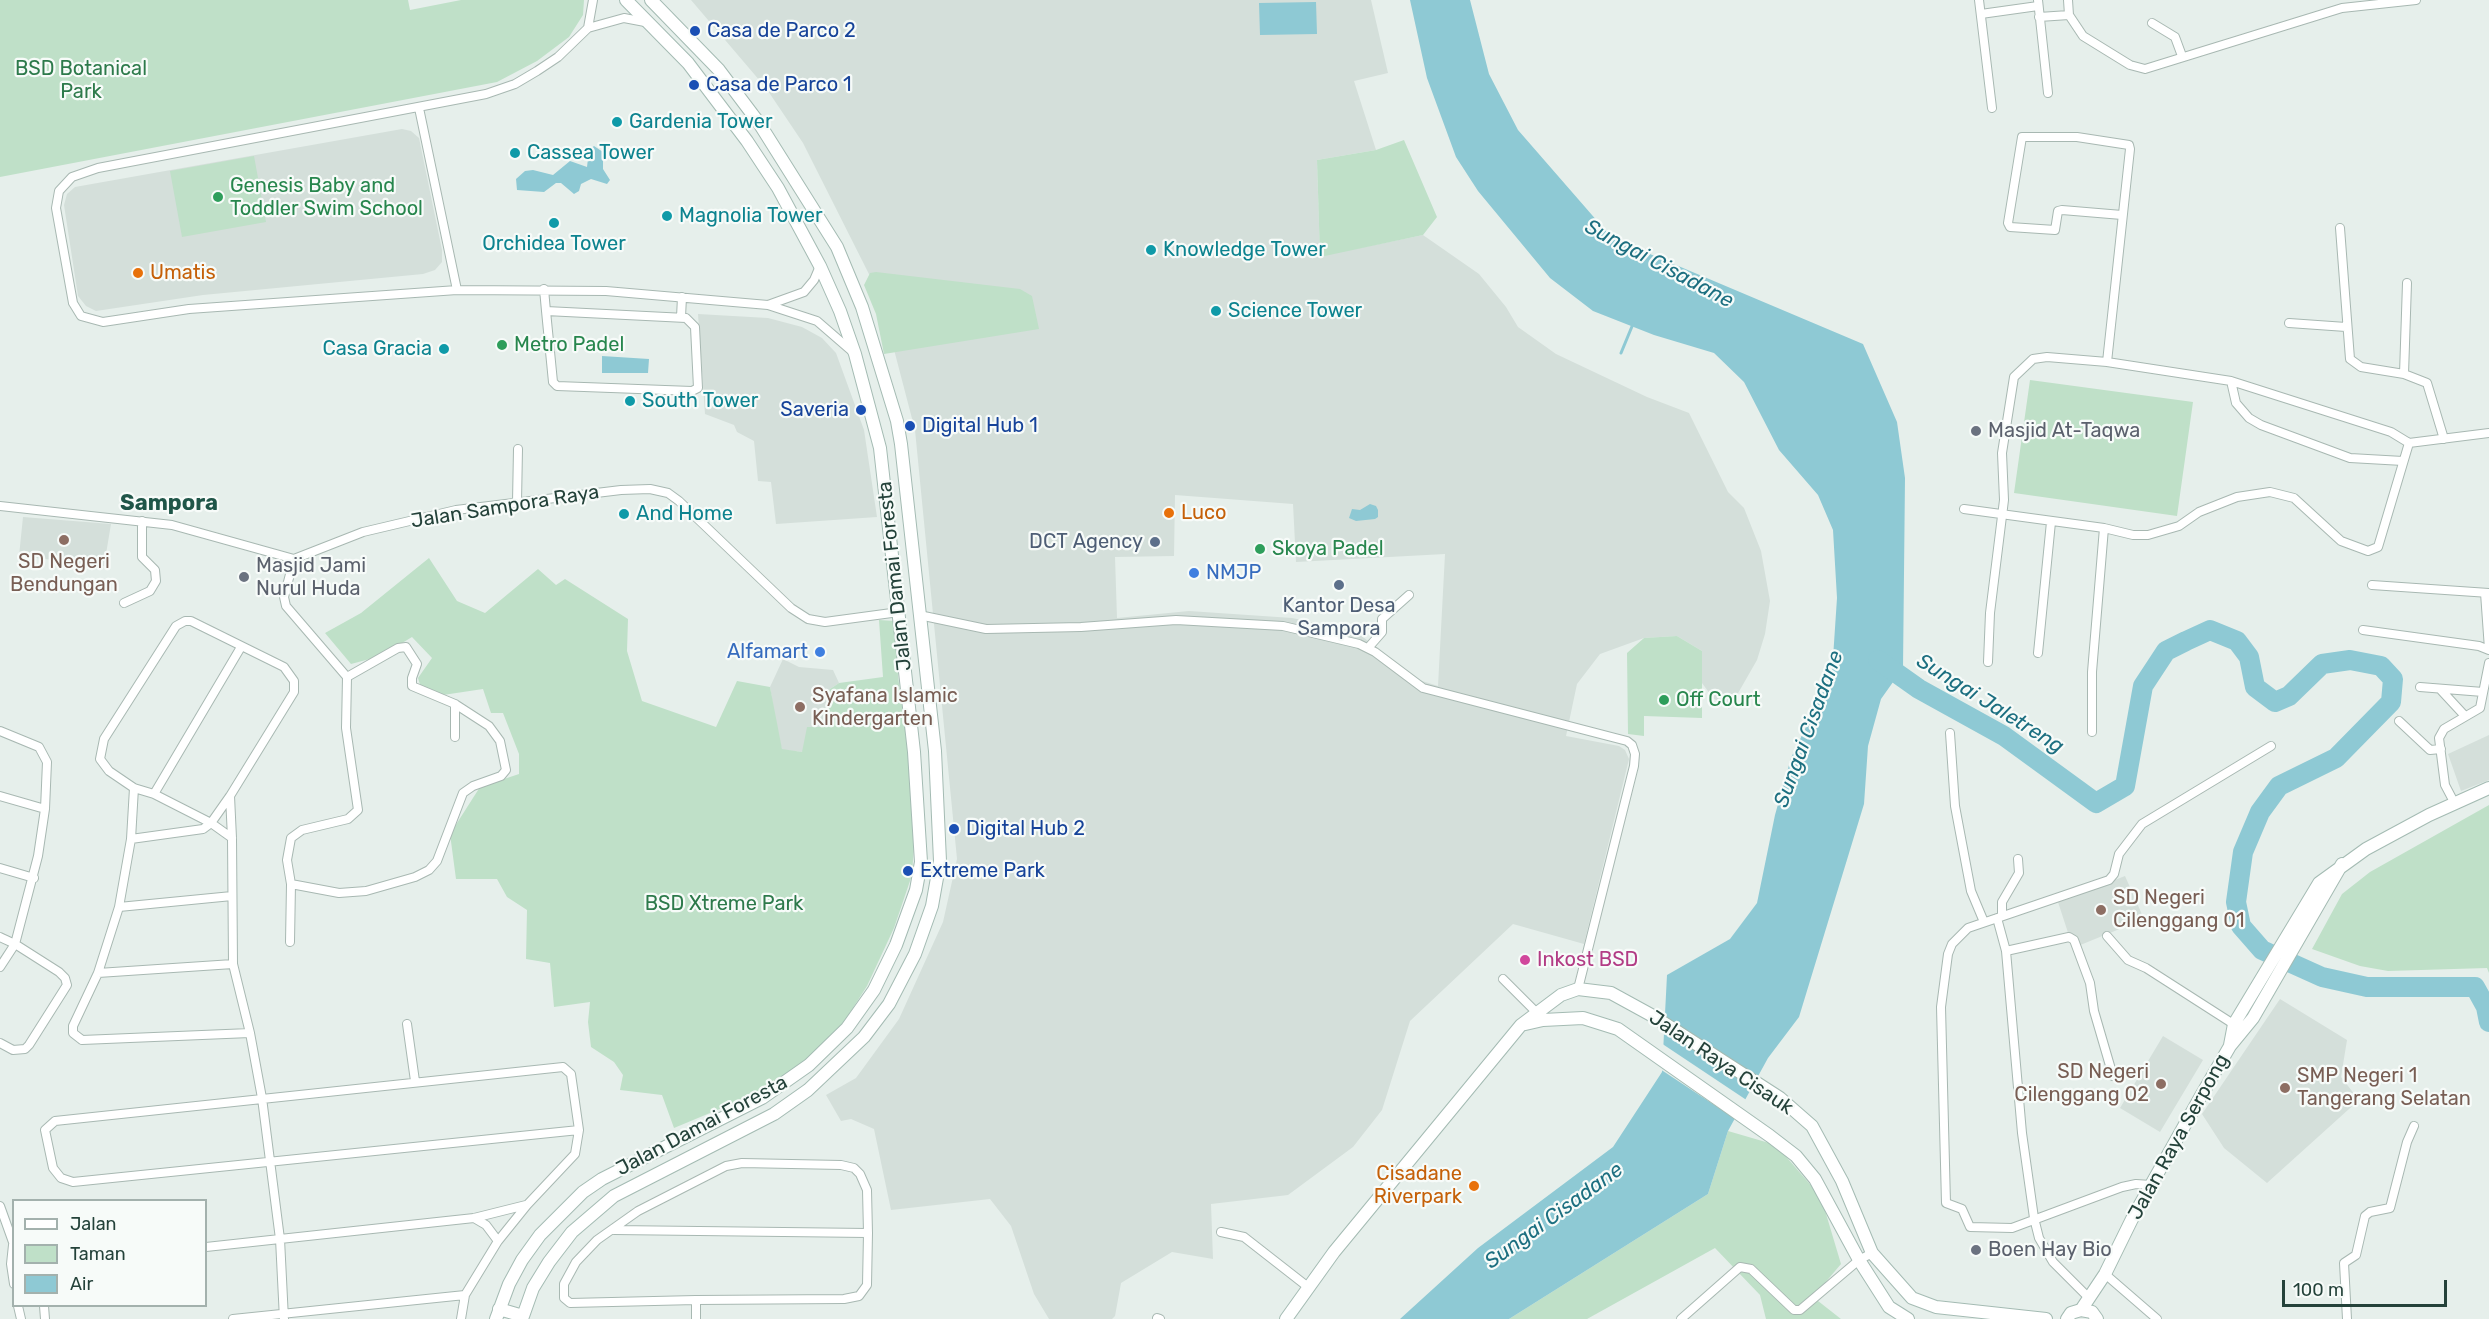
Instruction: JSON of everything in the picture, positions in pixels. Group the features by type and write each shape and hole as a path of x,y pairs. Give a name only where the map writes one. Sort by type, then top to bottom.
{"main road":[{"name":"Jalan Damai Foresta","path":"497,1314 522,1260 540,1235 584,1192 602,1179 736,1112 782,1086 830,1046 862,1010 896,945 920,875 921,847 915,752 880,448 855,354 840,311 820,266 778,188 747,141 688,63 654,25 626,0"},
{"name":"Jalan Damai Foresta","path":"522,1317 533,1288 549,1262 572,1232 607,1201 649,1175 781,1109 832,1068 864,1037 883,1013 903,981 915,954 937,883 941,838 935,751 901,444 897,421 862,307 837,247 759,123 718,70 651,0"},
{"path":"880,448 901,444"},
{"path":"915,752 935,751"},
{"name":"Jalan Raya Serpong","path":"2081,1310 2106,1275 2151,1185 2230,1046 2260,978 2319,883 2342,864 2387,837 2489,788"},
{"name":"Jalan Raya Serpong","path":"2239,1027 2273,985 2342,864"},
{"name":"Jalan Raya Cisauk","path":"1286,1319 1308,1287 1521,1025 1539,1016 1561,995 1578,989 1611,993 1653,1016 1780,1098 1812,1126 1825,1146 1872,1253 1912,1298 1936,1307 2046,1319"},
{"name":"Jalan Raya Cisauk","path":"1539,1016 1583,1018 1604,1023 1648,1049 1796,1156 1815,1179 1859,1260 1888,1307 1908,1319"},
{"path":"2092,1295 2097,1318"},
{"path":"2067,1319 2081,1310 2097,1318"},
{"path":"497,1314 522,1317"}],"street":[{"path":"588,28 593,0"},
{"path":"1979,0 1992,108"},
{"path":"2068,0 2069,15 2083,36 2138,68 2150,69 2182,56 2342,9 2416,0"},
{"path":"1981,14 2038,3 2048,93"},
{"path":"2039,17 2069,15"},
{"path":"654,25 638,19 624,18 588,28 558,57 515,84 486,94 98,168 72,177 59,191 56,208 73,303 81,316 103,322 189,309 457,290 544,289 682,297 768,305 817,321 855,354"},
{"path":"2152,23 2175,37 2182,56"},
{"path":"419,108 457,290"},
{"path":"2107,362 2130,149 2128,144 2077,137 2022,137 2008,223 2010,227 2055,230 2058,211 2062,210 2122,215"},
{"path":"2340,228 2348,355 2352,362 2361,367 2404,374 2427,384 2444,439"},
{"path":"768,305 804,292 814,280 820,266"},
{"path":"2404,374 2407,283"},
{"path":"544,289 546,311 553,382 564,387 696,390 699,376 695,327 691,321 681,317 546,311"},
{"path":"681,317 682,297"},
{"path":"2289,323 2346,327"},
{"path":"1988,662 1990,613 2003,516 2002,453 2014,377 2025,365 2041,357 2107,362 2231,381 2391,432 2409,443 2489,433"},
{"path":"2231,381 2236,403 2248,418 2350,458 2403,461"},
{"path":"1964,509 2104,528 2133,535 2148,535 2179,526 2199,512 2237,496 2270,492 2294,498 2341,541 2360,549 2375,550 2409,443"},
{"path":"517,502 518,448"},
{"name":"Jalan Sampora Raya","path":"294,559 363,532 456,510 621,490 660,491 680,501 801,615 825,622 899,612"},
{"path":"0,506 27,511 142,520 198,531 294,559 284,597 286,606 347,677 346,728 358,810 348,819 302,830 291,838 287,860 291,884 290,942"},
{"path":"124,603 150,591 156,581 154,570 142,557 142,520"},
{"path":"2038,653 2051,522"},
{"path":"2092,732 2092,672 2104,528"},
{"path":"2363,630 2489,650 2487,593 2372,585"},
{"path":"1368,648 1382,632 1382,619 1409,595"},
{"path":"919,615 967,626 1021,630 1176,620 1255,623 1316,633 1368,648 1423,688 1574,730 1627,741 1632,745 1635,754 1630,784 1578,989"},
{"path":"131,839 198,830 211,823 294,692 292,676 284,668 191,621 176,626 100,749 102,764 134,788 154,794 211,823 232,838"},
{"path":"154,794 241,646"},
{"path":"291,884 339,893 366,891 415,877 437,861 463,793 473,786 501,776 506,770 504,752 495,733 481,720 455,704 412,686 417,662 403,646 347,677"},
{"path":"2455,804 2445,785 2439,738 2444,729 2480,708 2489,663"},
{"path":"2420,687 2483,692"},
{"path":"2440,689 2465,716"},
{"path":"455,704 455,737"},
{"path":"2398,721 2430,750 2441,749"},
{"path":"0,732 31,741 44,752 47,762 45,809 34,879 15,944 0,967"},
{"path":"1950,733 1958,826 1971,891 1984,922"},
{"path":"2151,1185 2136,1184 2122,1187 2012,1228 1970,1227 1962,1209 1945,1201 1941,1007 1944,976 1952,944 1968,928 2109,880 2114,874 2119,854 2142,824 2271,746"},
{"path":"134,788 131,839 119,907 98,973 73,1026 75,1036 82,1040 250,1033"},
{"path":"230,795 233,964 250,1033 262,1098 280,1239 284,1316"},
{"path":"0,796 45,809"},
{"path":"2018,859 2019,873 2002,902 2000,917 2006,951 2022,1133 2034,1218 2039,1238 2053,1262 2092,1295"},
{"path":"0,868 34,879"},
{"path":"119,907 232,896"},
{"path":"2107,936 2128,960 2146,968 2239,1027"},
{"path":"0,937 59,972 65,978 67,985 29,1045 21,1050 13,1050 0,1043"},
{"path":"2006,951 2069,937 2074,940 2090,983 2094,1011 2113,1076"},
{"path":"98,973 233,964"},
{"path":"1503,980 1539,1016"},
{"path":"407,1024 415,1081"},
{"path":"461,1319 465,1295 498,1241 527,1205 575,1154 579,1130 571,1074 563,1067 55,1121 46,1127 45,1135 56,1173 73,1182 579,1130"},
{"path":"2347,1319 2344,1263 2356,1255 2365,1216 2370,1212 2390,1208 2407,1142 2414,1126"},
{"path":"742,1163 841,1165 854,1168 867,1190 868,1233 867,1285 860,1296 844,1299 566,1302 564,1284 570,1269 597,1240 638,1211 712,1172 742,1163"},
{"path":"207,1247 474,1218 527,1205"},
{"path":"0,1206 12,1242"},
{"path":"474,1218 486,1225 498,1241"},
{"path":"613,1230 868,1233"},
{"path":"1221,1232 1244,1237 1308,1287"},
{"path":"1681,1319 1737,1268 1750,1269 1797,1311 1818,1297 1859,1260 1872,1253"},
{"path":"12,1254 12,1271"},
{"path":"2106,1275 2157,1319"},
{"path":"233,1319 284,1316 465,1295"},
{"path":"696,1300 696,1319"}],"shaded area":[{"path":"691,0 1371,0 1388,73 1354,81 1376,150 1317,160 1320,256 1423,235 1479,274 1506,307 1518,327 1556,354 1647,397 1689,413 1728,492 1744,508 1761,551 1770,601 1765,634 1757,660 1729,709 1713,698 1702,683 1702,651 1677,636 1644,638 1600,654 1577,684 1566,736 1619,746 1625,750 1629,759 1584,944 1513,924 1410,1021 1382,1110 1353,1147 1288,1195 1211,1204 1213,1259 1172,1252 1121,1283 1115,1316 1112,1319 1049,1319 1034,1294 1011,1226 990,1199 891,1210 874,1129 851,1119 841,1121 826,1095 856,1078 899,1019 943,922 957,859 915,430 880,296 803,143 766,88","holes":["1175,495 1293,504 1296,562 1445,554 1438,686 1419,680 1355,631 1292,618 1189,611 1117,618 1115,557 1174,556"]},
{"path":"402,129 411,131 419,138 442,250 442,262 435,270 423,274 203,295 96,311 86,306 78,296 64,205 67,194 75,187"},
{"path":"698,314 768,318 802,327 822,338 836,353 864,430 877,517 776,524 771,482 758,481 754,441 737,432 734,425 705,414"},
{"name":"SD Negeri Bendungan","path":"23,517 111,524 104,566 19,556"},
{"name":"Syafana Islamic Kindergarten","path":"783,659 799,667 833,670 839,683 830,689 822,727 802,752 782,750 776,725 770,687"},
{"path":"2489,735 2489,780 2461,791 2448,754"},
{"name":"SD Negeri Cilenggang 01","path":"2125,876 2144,919 2073,948 2058,902"},
{"name":"SMP Negeri 1 Tangerang Selatan","path":"2280,999 2347,1040 2341,1077 2359,1100 2267,1183 2224,1148 2202,1114"},
{"name":"SD Negeri Cilenggang 02","path":"2163,1036 2203,1060 2160,1132 2120,1108"}],"green space":[{"name":"BSD Botanical Park","path":"0,0 408,0 410,10 461,0 584,0 583,15 569,37 537,61 497,82 0,177"},
{"path":"1404,140 1437,217 1423,235 1320,257 1317,160 1376,150"},
{"name":"Genesis Baby and Toddler Swim School","path":"254,156 266,222 182,237 170,171"},
{"path":"870,273 1020,289 1032,296 1039,329 884,354 876,314 864,285"},
{"path":"2030,380 2193,402 2177,516 2014,493"},
{"name":"BSD Xtreme Park","path":"429,558 457,601 485,613 538,569 556,585 565,579 628,619 627,651 642,701 716,727 737,681 770,687 782,749 802,752 807,727 823,727 830,689 839,683 883,677 879,620 895,621 898,676 916,814 912,875 894,928 867,986 833,1039 770,1088 674,1128 662,1095 620,1090 623,1075 614,1062 591,1047 588,1022 590,1002 554,1007 550,963 526,959 527,910 507,897 497,879 456,879 450,834 480,787 519,774 519,754 503,713 491,713 483,689 443,695 421,688 418,678 432,658 412,637 381,656 351,664 325,633 361,613"},
{"name":"Off Court","path":"1677,636 1702,651 1702,718 1644,716 1644,736 1628,734 1627,653 1644,638"},
{"path":"2489,805 2489,973 2487,968 2388,971 2360,966 2312,949 2342,894 2370,872"},
{"path":"1728,1131 1776,1145 1821,1197 1841,1264 1813,1297 1841,1319 1766,1319 1760,1295 1715,1248 1587,1319 1509,1319 1708,1194"}],"water":[{"name":"Sungai Cisadane","path":"1410,0 1470,0 1489,74 1518,130 1612,238 1863,344 1897,422 1905,478 1903,668 1881,699 1868,746 1864,804 1799,1017 1768,1058 1728,1131 1708,1194 1509,1319 1400,1319 1478,1248 1613,1147 1662,1072 1667,975 1730,939 1757,903 1775,815 1791,758 1832,673 1837,598 1833,530 1818,495 1779,450 1744,382 1714,353 1654,335 1593,311 1550,278 1478,191 1456,157 1427,78"},
{"path":"1316,2 1317,34 1260,35 1259,3"},
{"path":"594,146 603,152 603,169 610,180 607,184 591,179 581,184 579,191 574,194 561,183 556,183 544,192 517,190 516,179 525,171 533,170 553,175 570,161 587,167 589,150"},
{"path":"602,356 649,359 648,373 602,373"},
{"path":"1370,504 1376,506 1378,510 1378,517 1375,519 1356,521 1349,518 1352,509 1360,510"}],"pier":[{"path":"1661,1043 1748,1101 1737,1120 1660,1069"}],"waterway":[{"path":"1621,353 1633,324"},
{"name":"Sungai Jaletreng","path":"1878,660 1919,689 2004,736 2096,803 2125,786 2143,686 2166,651 2186,641 2210,630 2237,641 2249,657 2255,687 2275,702 2289,696 2322,664 2350,660 2381,666 2393,679 2391,702 2336,758 2279,786 2260,812 2243,852 2236,902 2241,926 2262,950 2322,977 2367,987 2475,987 2486,1007 2489,1022"}],"place":[{"name":"Casa de Parco 2","path":"695,31"},
{"name":"Casa de Parco 1","path":"694,85"},
{"name":"Gardenia Tower","path":"617,122"},
{"name":"Cassea Tower","path":"515,153"},
{"name":"Genesis Baby and Toddler Swim School","path":"218,197"},
{"name":"Magnolia Tower","path":"667,216"},
{"name":"Orchidea Tower","path":"554,223"},
{"name":"Knowledge Tower","path":"1151,250"},
{"name":"Umatis","path":"138,273"},
{"name":"Science Tower","path":"1216,311"},
{"name":"Metro Padel","path":"502,345"},
{"name":"Casa Gracia","path":"444,349"},
{"name":"South Tower","path":"630,401"},
{"name":"Saveria","path":"861,410"},
{"name":"Digital Hub 1","path":"910,426"},
{"name":"Masjid At-Taqwa","path":"1976,431"},
{"name":"Luco","path":"1169,513"},
{"name":"And Home","path":"624,514"},
{"name":"SD Negeri Bendungan","path":"64,540"},
{"name":"DCT Agency","path":"1155,542"},
{"name":"Skoya Padel","path":"1260,549"},
{"name":"NMJP","path":"1194,573"},
{"name":"Masjid Jami Nurul Huda","path":"244,577"},
{"name":"Kantor Desa Sampora","path":"1339,585"},
{"name":"Alfamart","path":"820,652"},
{"name":"Off Court","path":"1664,700"},
{"name":"Syafana Islamic Kindergarten","path":"800,707"},
{"name":"Digital Hub 2","path":"954,829"},
{"name":"Extreme Park","path":"908,871"},
{"name":"SD Negeri Cilenggang 01","path":"2101,910"},
{"name":"Inkost BSD","path":"1525,960"},
{"name":"SD Negeri Cilenggang 02","path":"2161,1084"},
{"name":"SMP Negeri 1 Tangerang Selatan","path":"2285,1088"},
{"name":"Cisadane Riverpark","path":"1474,1186"},
{"name":"Boen Hay Bio","path":"1976,1250"}],"district":[{"name":"Sampora","path":"169,504"}]}
